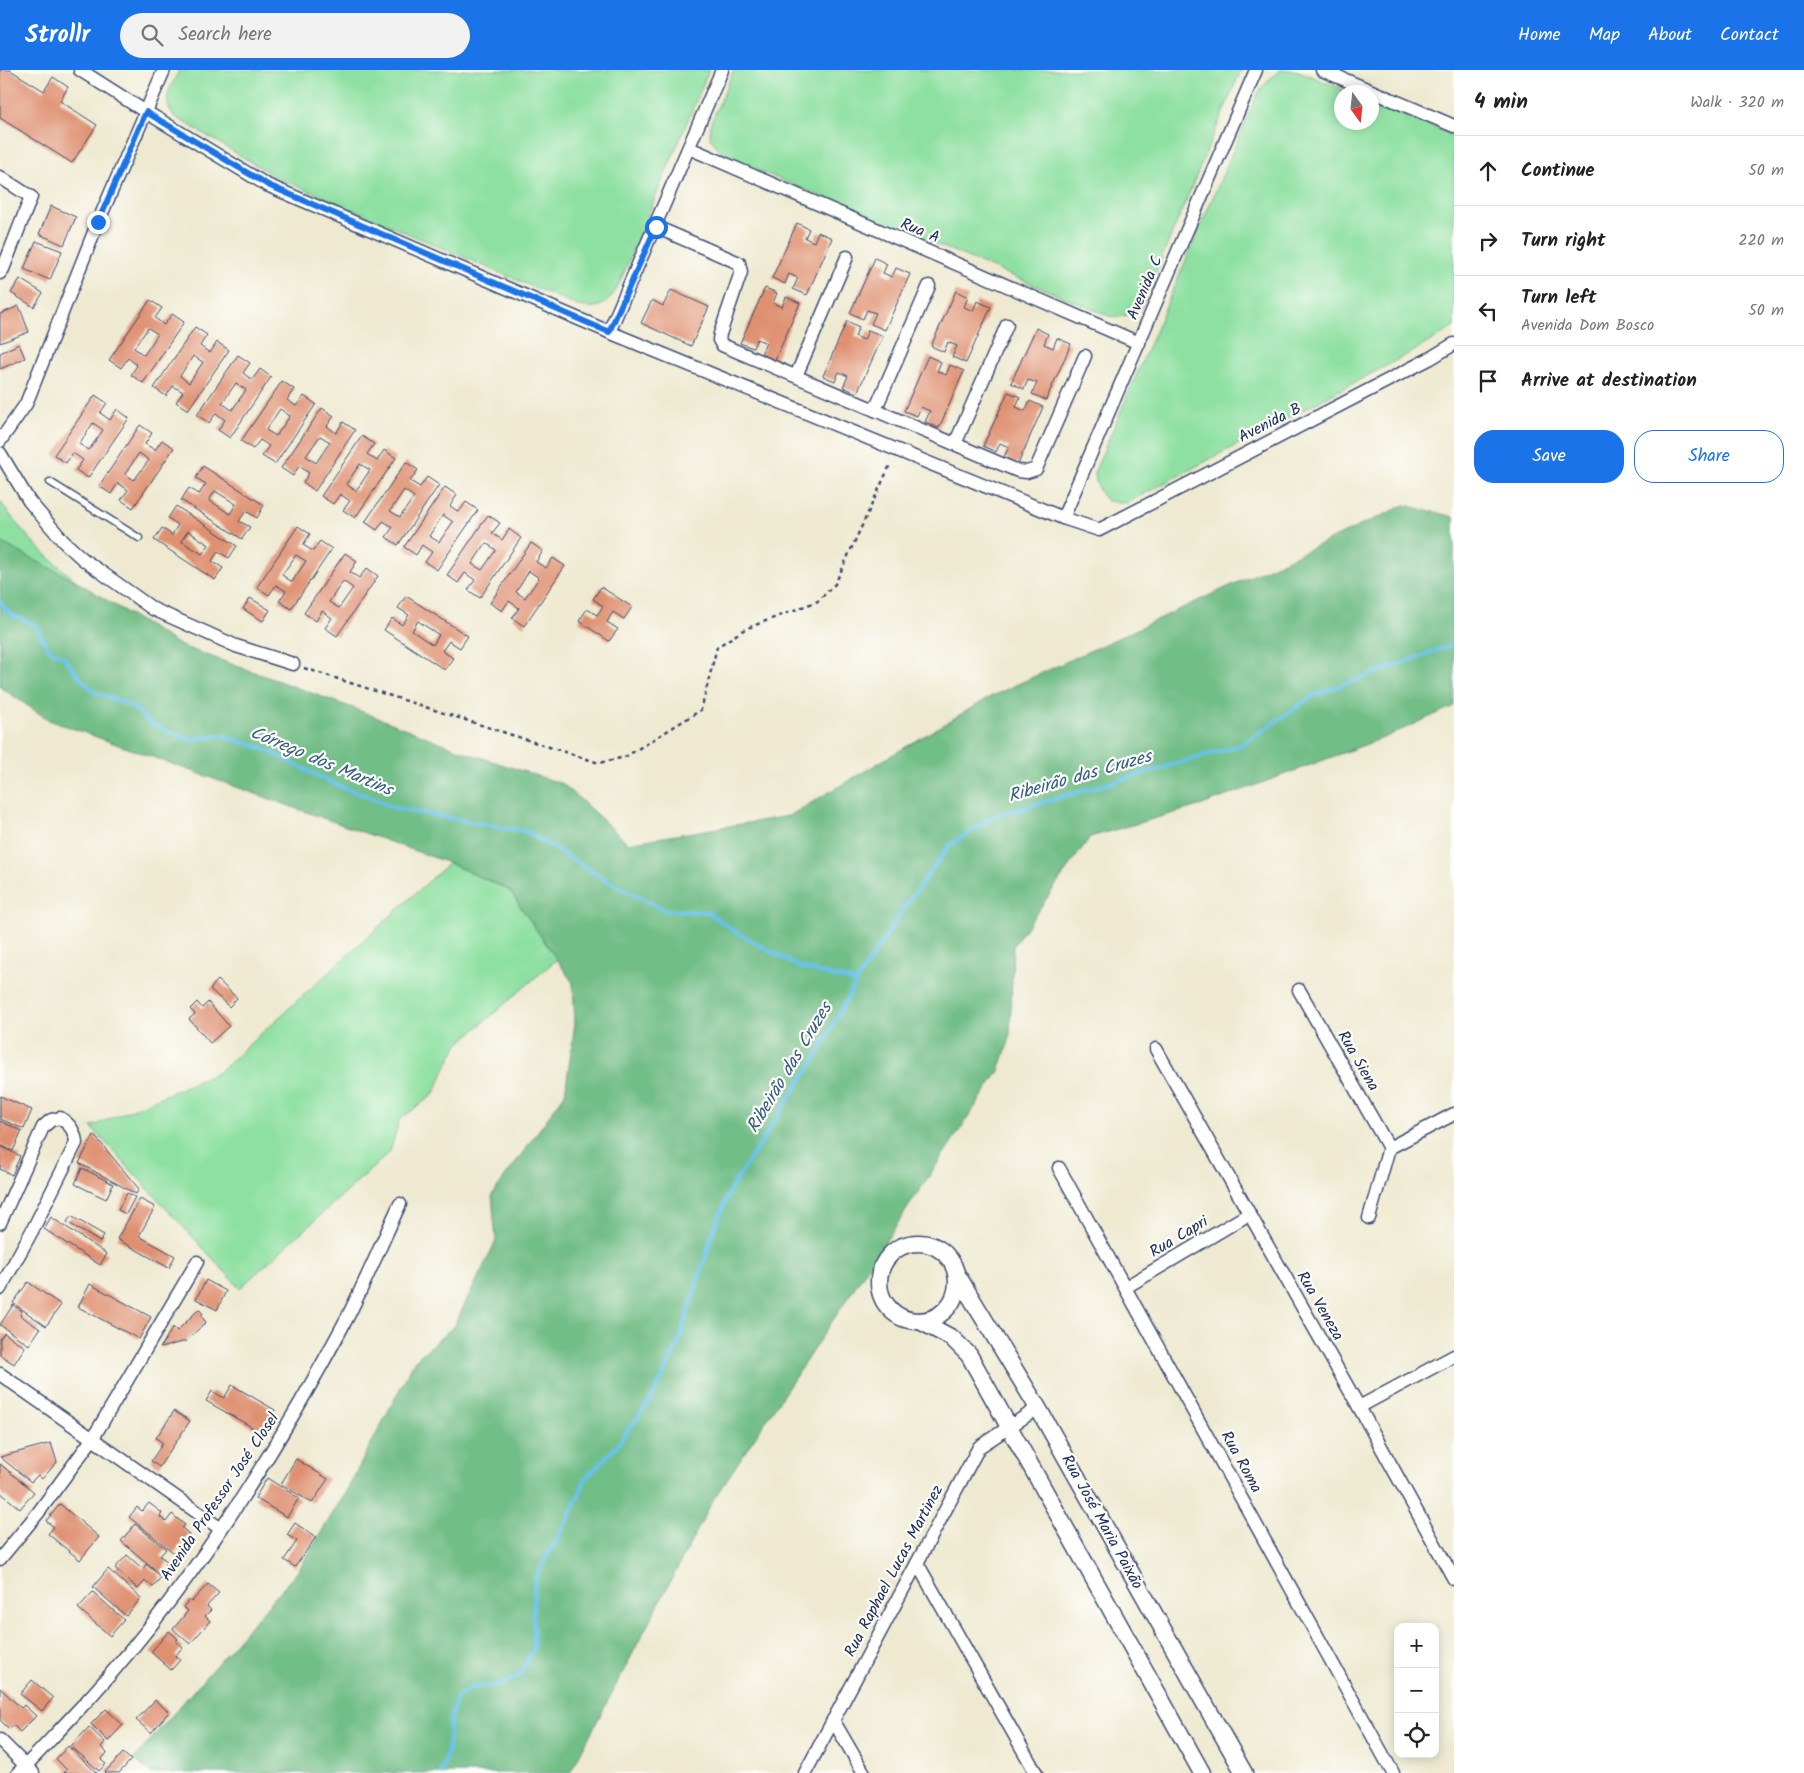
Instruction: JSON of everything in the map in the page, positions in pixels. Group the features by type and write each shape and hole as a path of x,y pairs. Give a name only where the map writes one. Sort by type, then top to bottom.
{"street":[{"path":"80,70 268,185 609,332 1063,518"},
{"path":"0,441 26,404 98,222 164,70"},
{"path":"609,332 656,227 722,70"},
{"name":"Avenida C","path":"1063,518 1256,70"},
{"path":"1322,70 1454,126"},
{"name":"Rua A","path":"689,148 1139,343"},
{"path":"0,177 31,197 0,273"},
{"path":"656,227 739,263 742,272 720,334 719,340 722,345 1018,471 1027,472 1036,469 1085,356"},
{"path":"796,376 848,256"},
{"path":"875,410 929,286"},
{"path":"955,444 1007,325"},
{"name":"Avenida B","path":"1063,518 1099,530 1429,360 1454,344"},
{"path":"0,453 29,501 64,542 84,560 153,609 236,646 293,664"},
{"name":"Rua Siena","path":"1299,990 1389,1148"},
{"name":"Rua Veneza","path":"1156,1049 1454,1579"},
{"path":"1369,1218 1389,1148 1454,1114"},
{"path":"0,1223 44,1127 51,1120 60,1118 72,1128 76,1135 76,1143 32,1231 0,1289"},
{"name":"Rua Roma","path":"1059,1168 1393,1773"},
{"name":"Avenida Professor José Closel","path":"25,1770 97,1691 156,1619 221,1529 288,1424 348,1316 400,1204"},
{"name":"Rua Capri","path":"1126,1287 1249,1214"},
{"path":"920,1321 936,1317 949,1306 956,1290 956,1273 950,1260 940,1249 926,1244 912,1243 898,1249 887,1258 880,1272 879,1286 883,1300 892,1312 905,1319 920,1321 952,1338 968,1355 1202,1773"},
{"path":"0,1558 38,1513 93,1438 197,1262"},
{"name":"Rua José Maria Paixão","path":"956,1273 1038,1408 1244,1773"},
{"path":"1359,1407 1454,1356"},
{"path":"0,1374 221,1529"},
{"name":"Rua Raphael Lucas Martinez","path":"805,1773 979,1447 1038,1408"},
{"path":"917,1563 1036,1773"},
{"path":"833,1720 864,1773"},
{"path":"0,1740 25,1770"}],"lane":[{"path":"50,482 139,538"}],"path":[{"path":"293,664 599,763 625,757 701,710 717,647 745,629 818,601 835,584 897,450"}],"green space":[{"path":"179,70 709,70 619,284 608,301 599,306 586,307 578,306 276,177 174,116 167,99"},
{"path":"734,70 1241,70 1141,307 1130,314 1118,317 1109,316 724,156 710,138 710,125"},
{"path":"1280,70 1296,70 1334,86 1334,130 1379,130 1379,105 1454,136 1454,327 1414,351 1127,503 1107,501 1099,491 1094,473 1258,93"},
{"path":"0,501 36,545 79,583 0,542"},
{"path":"1405,505 1454,517 1454,706 1383,738 1202,805 1090,837 1013,946 1010,1038 999,1071 713,1500 570,1773 150,1773 134,1759 298,1571 348,1488 415,1360 454,1326 496,1241 492,1195 565,1094 575,1023 573,983 509,890 449,863 49,720 0,687 0,542 79,583 179,645 353,708 470,754 563,784 628,843 789,816 990,697"},
{"path":"449,863 509,890 557,959 457,1045 433,1095 399,1120 390,1152 240,1288 91,1127 219,1072"}],"building":[{"path":"0,70 10,70 44,91 53,77 68,87 60,101 97,125 72,163 0,118"},
{"path":"51,206 76,217 64,245 39,234"},
{"path":"797,223 809,229 805,238 814,242 818,232 832,238 807,295 793,289 798,278 789,274 785,284 772,278"},
{"path":"36,241 62,251 50,280 24,269"},
{"path":"875,258 887,264 883,273 892,277 896,268 910,274 885,330 871,324 876,313 867,310 863,319 850,313"},
{"path":"20,279 43,293 34,307 11,293"},
{"path":"765,288 777,293 773,303 782,307 786,297 800,303 775,360 761,354 766,343 757,339 753,348 740,343"},
{"path":"671,290 709,307 691,346 641,323 652,300 663,306"},
{"path":"956,291 968,297 964,307 973,311 977,301 991,307 966,363 952,357 957,346 948,342 944,352 931,346"},
{"path":"150,300 162,308 155,318 164,325 172,314 184,322 143,383 131,375 137,365 128,358 121,368 109,360","holes":["148,328 158,334 144,355 134,348"]},
{"path":"19,306 29,332 0,343 0,314"},
{"path":"847,321 859,327 855,336 864,340 868,330 883,336 857,393 843,387 848,376 839,372 835,381 823,376"},
{"path":"195,327 207,335 200,346 210,353 217,342 229,350 188,410 176,402 183,392 173,386 166,396 154,388","holes":["193,356 203,362 189,383 180,376"]},
{"path":"1036,328 1048,334 1044,344 1053,348 1057,338 1071,344 1046,400 1032,394 1037,383 1028,380 1024,389 1011,383"},
{"path":"19,344 25,358 0,369 0,353"},
{"path":"238,355 250,363 243,373 252,380 260,369 271,377 230,438 218,430 225,420 216,413 209,423 197,415","holes":["236,383 246,390 232,410 222,403"]},
{"path":"928,356 941,362 937,371 946,375 950,365 964,371 939,428 925,422 930,411 921,407 917,416 904,411"},
{"path":"282,381 294,389 287,400 296,406 304,396 316,404 275,464 262,456 269,446 260,440 253,449 241,441","holes":["280,409 290,416 276,436 266,430"]},
{"path":"1008,392 1020,397 1016,407 1025,411 1030,401 1043,407 1018,464 1004,457 1009,447 1000,443 996,452 983,446"},
{"path":"95,395 107,403 100,413 110,420 117,409 129,418 88,478 76,470 83,460 73,453 66,463 54,455","holes":["93,423 103,430 89,450 79,444"]},
{"path":"322,408 334,416 327,426 336,433 343,422 355,430 315,491 303,482 309,473 299,466 293,476 281,468","holes":["320,436 330,442 316,463 306,456"]},
{"path":"140,425 152,433 145,444 155,450 162,440 174,448 133,508 121,500 128,490 118,483 111,494 99,486","holes":["139,453 149,460 134,480 125,474"]},
{"path":"362,436 374,444 367,454 377,461 384,450 396,458 355,518 343,510 350,501 340,494 333,504 321,496","holes":["360,464 370,470 356,491 346,484"]},
{"path":"406,462 418,470 410,481 420,487 427,477 439,485 398,545 386,537 393,527 383,521 377,530 365,522","holes":["404,490 414,497 400,517 390,511"]},
{"path":"203,466 264,505 257,518 246,511 239,521 250,527 242,539 181,500 189,488 199,494 206,484 196,478","holes":["215,491 236,504 230,514 209,500"]},
{"path":"445,487 457,495 450,506 459,512 466,502 478,510 437,570 425,562 432,552 422,545 416,555 404,547","holes":["443,515 453,522 439,542 429,536"]},
{"path":"176,506 237,546 229,558 218,551 212,561 223,568 215,580 154,540 162,528 172,535 178,525 168,518","holes":["188,531 209,545 202,554 181,541"]},
{"path":"488,515 500,523 492,533 502,540 509,529 521,538 480,598 468,590 475,580 465,573 458,583 447,575","holes":["486,543 496,550 482,570 472,564"]},
{"path":"298,526 310,534 303,545 313,551 320,541 332,549 291,609 279,601 286,591 276,585 269,595 257,587","holes":["296,555 306,561 292,582 282,575"]},
{"path":"531,543 543,551 536,562 546,568 553,558 565,566 524,626 512,618 519,608 509,601 502,611 490,603","holes":["529,571 539,578 525,598 516,592"]},
{"path":"345,553 357,561 350,572 359,578 367,568 378,576 337,636 325,628 332,618 322,611 316,621 304,613","holes":["343,581 353,588 339,608 329,602"]},
{"path":"601,587 632,607 624,619 613,612 607,622 618,629 609,641 579,621 587,609 597,615 603,606 593,599"},
{"path":"406,596 468,636 460,648 449,641 442,651 453,658 445,670 384,630 392,618 402,625 409,615 398,608","holes":["418,621 439,635 433,645 412,631"]},
{"path":"250,598 270,610 263,621 243,609"},
{"path":"218,980 237,998 229,1007 210,989"},
{"path":"197,1002 202,1008 208,1002 229,1026 210,1043 189,1019 195,1014 190,1009"},
{"path":"0,1096 32,1110 24,1129 0,1119"},
{"path":"0,1121 22,1131 13,1151 0,1145"},
{"path":"94,1135 139,1189 136,1194 79,1163"},
{"path":"0,1146 20,1156 12,1175 0,1169"},
{"path":"82,1168 113,1184 106,1199 75,1184"},
{"path":"127,1193 135,1197 126,1214 118,1210"},
{"path":"140,1199 155,1207 139,1236 175,1256 169,1268 117,1239"},
{"path":"71,1216 104,1235 100,1242 67,1222"},
{"path":"51,1217 107,1254 100,1265 44,1229"},
{"path":"206,1280 226,1291 217,1310 196,1299"},
{"path":"28,1282 61,1305 46,1326 13,1303"},
{"path":"90,1284 151,1317 139,1339 78,1307"},
{"path":"13,1305 22,1311 20,1315 40,1329 29,1345 0,1325"},
{"path":"199,1309 203,1314 201,1316 206,1322 186,1341 160,1348 173,1327 177,1331"},
{"path":"4,1333 25,1347 14,1364 0,1355 0,1339"},
{"path":"232,1385 275,1410 262,1433 206,1401 212,1391 224,1398"},
{"path":"174,1411 190,1421 159,1467 151,1461 163,1443 156,1438"},
{"path":"51,1443 57,1462 42,1479 38,1475 31,1482 0,1457"},
{"path":"296,1459 328,1479 312,1503 281,1484"},
{"path":"0,1464 34,1492 20,1509 0,1492"},
{"path":"267,1478 299,1498 287,1517 255,1498"},
{"path":"149,1503 162,1513 160,1517 166,1522 172,1514 185,1525 182,1528 189,1534 174,1553 129,1517 137,1507 142,1511"},
{"path":"60,1504 99,1537 80,1560 48,1534 54,1527 46,1521"},
{"path":"295,1523 316,1537 295,1567 284,1560 297,1541 287,1535"},
{"path":"135,1524 166,1549 160,1556 168,1562 159,1573 121,1541"},
{"path":"127,1555 143,1569 146,1564 161,1577 153,1587 145,1581 138,1589 115,1568"},
{"path":"108,1569 141,1598 126,1616 93,1587"},
{"path":"208,1584 219,1593 207,1606 211,1610 205,1616 210,1621 190,1644 173,1629 188,1611 183,1607 189,1600 191,1602"},
{"path":"93,1592 124,1620 110,1636 78,1608"},
{"path":"169,1631 178,1639 176,1641 183,1647 175,1656 180,1660 171,1670 151,1652"},
{"path":"32,1680 53,1698 42,1711 20,1694"},
{"path":"0,1688 21,1708 24,1705 36,1716 20,1732 13,1725 9,1729 0,1720"},
{"path":"155,1700 169,1712 151,1733 136,1720"},
{"path":"106,1709 123,1725 108,1741 91,1724"},
{"path":"89,1727 105,1742 101,1747 107,1753 101,1760 106,1764 99,1771 71,1746"},
{"path":"68,1746 97,1773 64,1773 67,1770 56,1759"},
{"path":"123,1753 131,1760 119,1773 104,1773"}],"waterway":[{"name":"Córrego dos Martins","path":"0,602 10,614 36,625 48,649 64,657 79,677 95,693 131,706 151,724 190,740 220,735 262,748 338,786 394,808 527,832 616,886 665,910 708,912 731,929 799,967 856,982"},
{"name":"Ribeirão das Cruzes","path":"441,1773 448,1750 450,1720 457,1697 472,1687 498,1686 519,1676 534,1648 533,1612 535,1578 567,1522 586,1478 616,1447 653,1396 679,1342 714,1229 730,1190 818,1054 856,982 904,908 949,846 993,817 1241,745 1313,696 1454,644"}],"route":[{"path":"98,222 146,112 268,185 609,332 656,227"}]}
